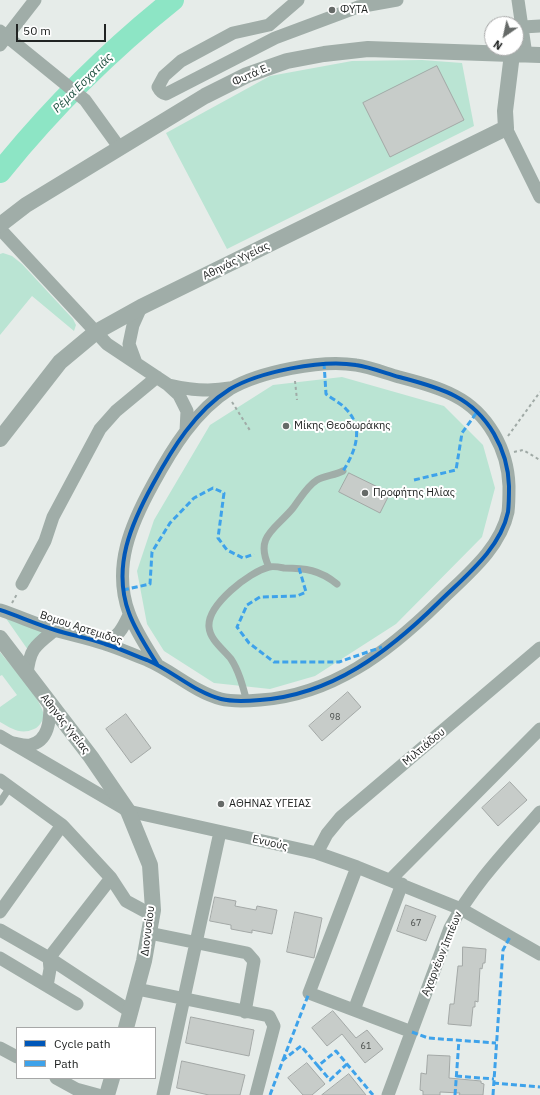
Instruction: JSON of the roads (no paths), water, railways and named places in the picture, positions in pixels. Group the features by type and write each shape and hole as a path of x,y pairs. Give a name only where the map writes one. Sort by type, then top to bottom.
{"street":[{"path":"35,0 2,38 86,100 119,147"},
{"path":"298,0 269,25 233,33 181,61 164,76 158,87 159,90 166,94 275,38 358,7 397,0"},
{"path":"518,0 521,16"},
{"path":"524,27 540,26"},
{"path":"524,36 526,55 505,111 506,128 540,197"},
{"name":"Φυτά Ε.","path":"0,225 26,205 119,147 219,89 247,75 287,61 324,54 368,49 526,55"},
{"name":"Αθηνάς Υγείας","path":"0,439 60,362 96,332 141,307 506,128"},
{"path":"0,229 107,344 162,381 179,395 187,411 186,431"},
{"path":"136,363 129,344 133,325 141,307"},
{"name":"Βομου Αρτεμιδος","path":"4,611 55,630 103,643 157,664 193,687 222,700 247,702 280,699 340,677 366,663 396,643 474,568 496,543 508,512 509,484 506,460 496,436 477,412 456,396 420,383 355,365 324,364 293,368 229,390"},
{"path":"162,381 189,390 229,390"},
{"path":"22,584 45,541 53,517 100,429 116,411 162,381"},
{"path":"157,664 129,615 124,595 122,570 125,546 137,514 166,460 186,431 206,408 229,390"},
{"path":"103,643 114,640 122,630 129,615"},
{"path":"27,674 29,656 38,644 55,630"},
{"name":"Αθηνάς Υγείας","path":"0,638 91,757 128,811"},
{"name":"Μιλτιάδου","path":"317,854 327,834 341,817 540,648"},
{"path":"5,739 29,745 40,740 47,732 50,720 50,704"},
{"path":"354,1010 396,882 540,730"},
{"name":"Ενυούς","path":"5,739 128,811 317,854 357,867 461,909 540,954"},
{"path":"5,784 62,825 111,878 126,901 152,915"},
{"name":"Διονυσίου","path":"126,1027 137,989 152,915 150,865 128,811"},
{"name":"Αχαρνέων Ιππέων","path":"388,1095 450,928 476,886 540,812"},
{"path":"0,912 62,825"},
{"path":"163,1095 220,832"},
{"path":"357,867 309,992 412,1032"},
{"path":"47,986 50,969 49,958 111,878"},
{"path":"0,930 49,958 131,1012"},
{"path":"149,933 196,944 247,953 252,957 254,961 245,1012"},
{"path":"0,958 77,1004"},
{"path":"137,989 269,1016 274,1026 256,1095"},
{"path":"0,1048 16,1056"},
{"path":"58,1079 76,1089 98,1095"},
{"path":"107,1095 112,1079"}],"lane":[{"path":"269,567 263,554 267,535 287,515 310,485 318,479 344,472"},
{"path":"247,702 242,682 231,660 215,641 209,627 211,615 218,602 251,576 269,567 312,570 327,575 338,584"},
{"path":"0,802 5,784"}],"waterway":[{"name":"Ρέμα Εσχατιάς","path":"0,172 60,103 104,60 149,19 173,0"}],"place":[{"name":"ΦΥΤΑ","path":"332,10"},
{"name":"Μίκης Θεοδωράκης","path":"286,426"},
{"name":"Προφήτης Ηλίας","path":"365,493"},
{"name":"ΑΘΗΝΑΣ ΥΓΕΙΑΣ","path":"221,804"}]}
